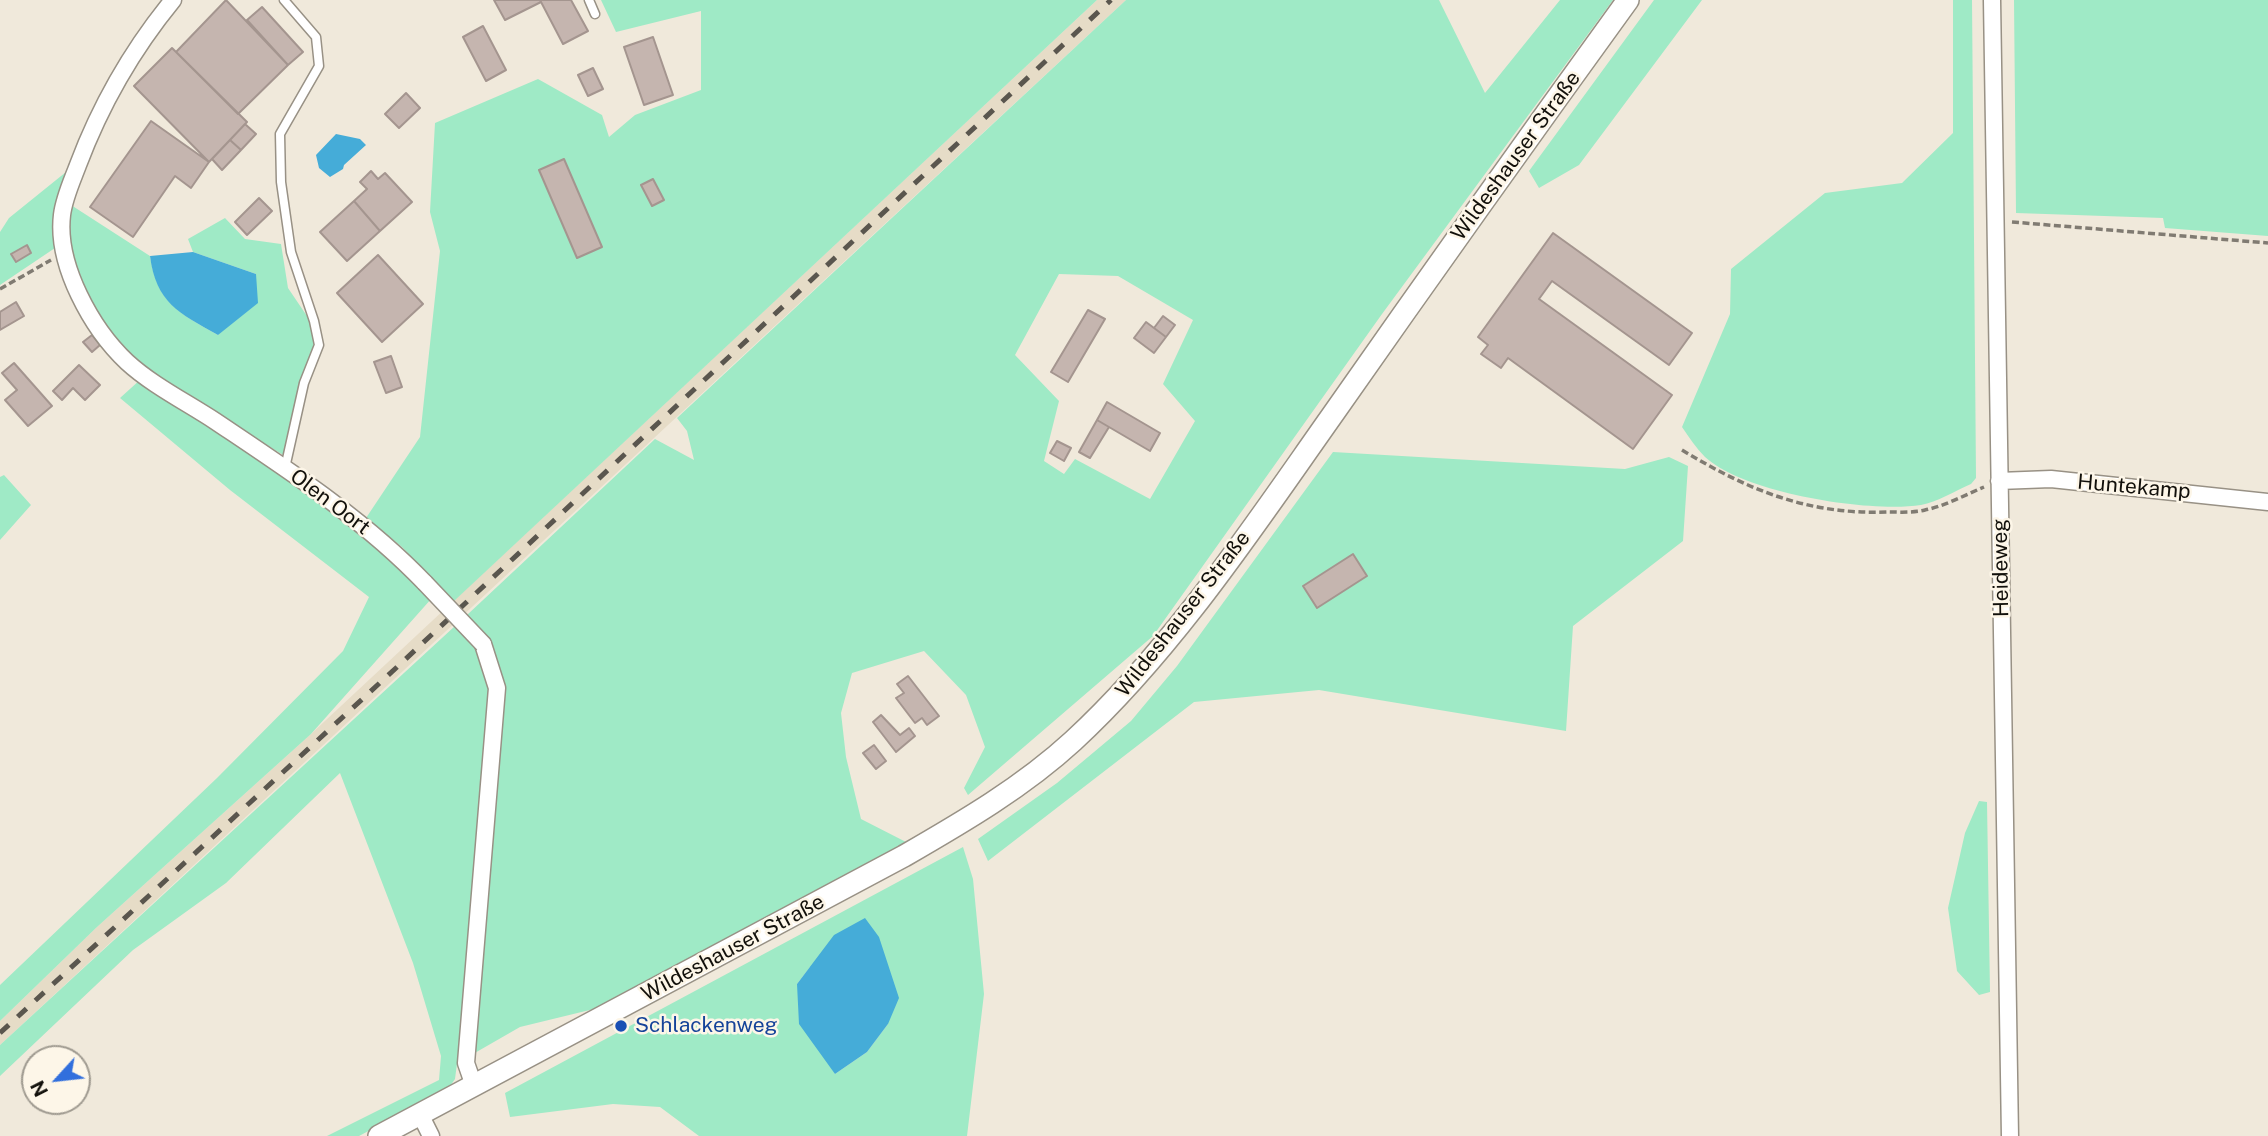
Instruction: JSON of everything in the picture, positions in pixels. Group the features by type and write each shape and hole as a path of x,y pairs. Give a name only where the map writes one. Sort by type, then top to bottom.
{"main road":[{"name":"Wildeshauser Straße","path":"379,1136 915,850 965,821 1072,742 1128,686 1165,643 1288,478 1628,0"}],"street":[{"name":"Olen Oort","path":"173,0 142,38 111,90 87,143 62,217 66,255 76,285 98,331 128,363 285,468 397,553 483,645 497,688 466,1063 474,1086"},
{"name":"Heideweg","path":"1992,0 2010,1136"},
{"name":"Huntekamp","path":"1999,481 2051,479 2268,502"},
{"path":"420,1114 431,1136"}],"lane":[{"path":"284,0 316,37 319,66 279,134 281,182 291,252 314,321 318,345 304,383 285,468"},
{"path":"589,0 595,14"}],"path":[{"path":"1995,221 2268,243"},
{"path":"0,289 44,262 66,255"},
{"path":"1682,450 1735,481 1775,498 1827,510 1874,513 1924,511 1999,481"}],"shaded area":[{"path":"1097,0 1126,0 0,1045 0,1021 97,927 311,734"}],"green space":[{"path":"601,0 1097,0 453,602 402,547 366,518 420,437 440,251 430,212 435,123 538,79 602,115 609,137 635,115 701,90 701,11 616,32"},
{"path":"1126,0 1439,0 1485,93 1560,0 1613,0 1382,314 1153,636 968,795 964,788 985,747 966,695 924,651 852,673 841,713 846,757 861,819 906,842 868,865 598,1008 520,1027 473,1054 504,687 490,642 467,615 655,439 694,460 687,431 677,418","holes":["1059,274 1118,276 1193,320 1163,384 1195,421 1150,499 1075,459 1064,474 1044,461 1059,401 1015,355"]},
{"path":"1654,0 1702,0 1579,165 1539,188 1529,171"},
{"path":"1953,0 1972,0 1976,478 1971,484 1927,504 1898,507 1808,498 1748,481 1723,470 1705,457 1682,427 1730,314 1731,269 1825,193 1902,183 1953,133"},
{"path":"2014,0 2268,0 2268,236 2165,228 2163,218 2016,213"},
{"path":"66,172 55,248 0,285 0,232 9,218"},
{"path":"71,205 150,256 153,272 164,296 181,313 218,335 256,274 193,252 188,239 225,218 245,239 281,244 288,288 309,319 315,346 285,456 187,397 155,374 126,350 102,322 83,290 71,253"},
{"path":"141,379 362,532 432,598 311,734 97,927 0,1021 0,985 217,778 343,651 369,597 230,490 120,398"},
{"path":"1333,452 1625,469 1669,457 1688,466 1683,541 1573,626 1566,731 1319,690 1194,702 988,861 978,839 1057,783 1131,721 1177,666"},
{"path":"4,475 31,505 0,540 0,477"},
{"path":"455,626 477,647 490,689 462,1025 455,1079 448,1089 359,1136 327,1136 439,1080 441,1056 413,963 340,773 226,883 133,950 33,1045 21,1045 21,1056 0,1076 0,1045"},
{"path":"1979,801 1987,802 1990,992 1979,995 1957,971 1948,908 1965,833"},
{"path":"963,847 973,879 984,994 967,1136 699,1136 660,1107 613,1104 510,1117 505,1093","holes":["810,967 888,1024 867,1052 835,1074 797,984"]}],"water":[{"path":"336,134 360,139 366,145 343,169 330,177 319,168 316,155"},
{"path":"193,252 256,274 258,303 218,335 172,305 164,296 153,272 150,256"},
{"path":"865,918 879,937 899,998 888,1024 867,1052 835,1074 799,1024 797,984 834,935"}],"building":[{"path":"226,0 288,65 238,114 176,52"},
{"path":"494,0 540,0 541,2 505,20"},
{"path":"540,0 571,0 588,31 563,44"},
{"path":"262,7 303,52 288,65 247,20"},
{"path":"483,26 506,70 486,81 463,37"},
{"path":"653,37 673,95 644,105 624,47"},
{"path":"172,48 247,122 209,162 134,86"},
{"path":"593,68 603,89 588,96 578,75"},
{"path":"406,93 420,108 399,128 385,114"},
{"path":"151,121 209,162 191,188 175,176 133,237 90,207"},
{"path":"245,124 256,134 241,150 230,140"},
{"path":"230,140 241,150 222,170 212,159"},
{"path":"564,159 602,247 577,258 539,170"},
{"path":"371,171 378,179 385,173 412,202 380,231 354,201 367,189 360,182"},
{"path":"653,179 664,200 652,206 641,185"},
{"path":"259,198 272,211 247,235 235,222"},
{"path":"354,201 380,231 347,261 320,232"},
{"path":"1553,233 1692,333 1669,365 1552,281 1539,299 1672,395 1633,449 1508,358 1501,368 1481,354 1488,345 1478,337"},
{"path":"27,245 31,253 16,262 11,254"},
{"path":"378,255 423,304 382,342 337,293"},
{"path":"16,302 24,316 0,330 0,312"},
{"path":"1088,310 1105,319 1068,382 1051,372"},
{"path":"1163,316 1175,325 1166,337 1154,328"},
{"path":"1146,322 1166,337 1154,353 1134,338"},
{"path":"92,335 100,345 92,352 83,342"},
{"path":"391,356 402,387 386,393 374,362"},
{"path":"14,363 52,406 28,426 5,400 17,390 2,373"},
{"path":"79,365 100,385 85,400 73,388 62,400 53,391"},
{"path":"1107,402 1160,433 1150,451 1097,420"},
{"path":"1097,420 1109,427 1090,458 1079,452"},
{"path":"1057,441 1071,448 1064,461 1050,453"},
{"path":"1353,554 1367,576 1317,608 1303,586"},
{"path":"908,676 939,716 927,725 922,718 915,723 896,698 904,693 897,684"},
{"path":"881,715 900,735 909,728 915,736 896,752 873,722"},
{"path":"874,745 886,761 876,769 863,753"}],"railway":[{"path":"0,1033 396,668 1111,0"}],"place":[{"name":"Schlackenweg","path":"621,1026"}]}
